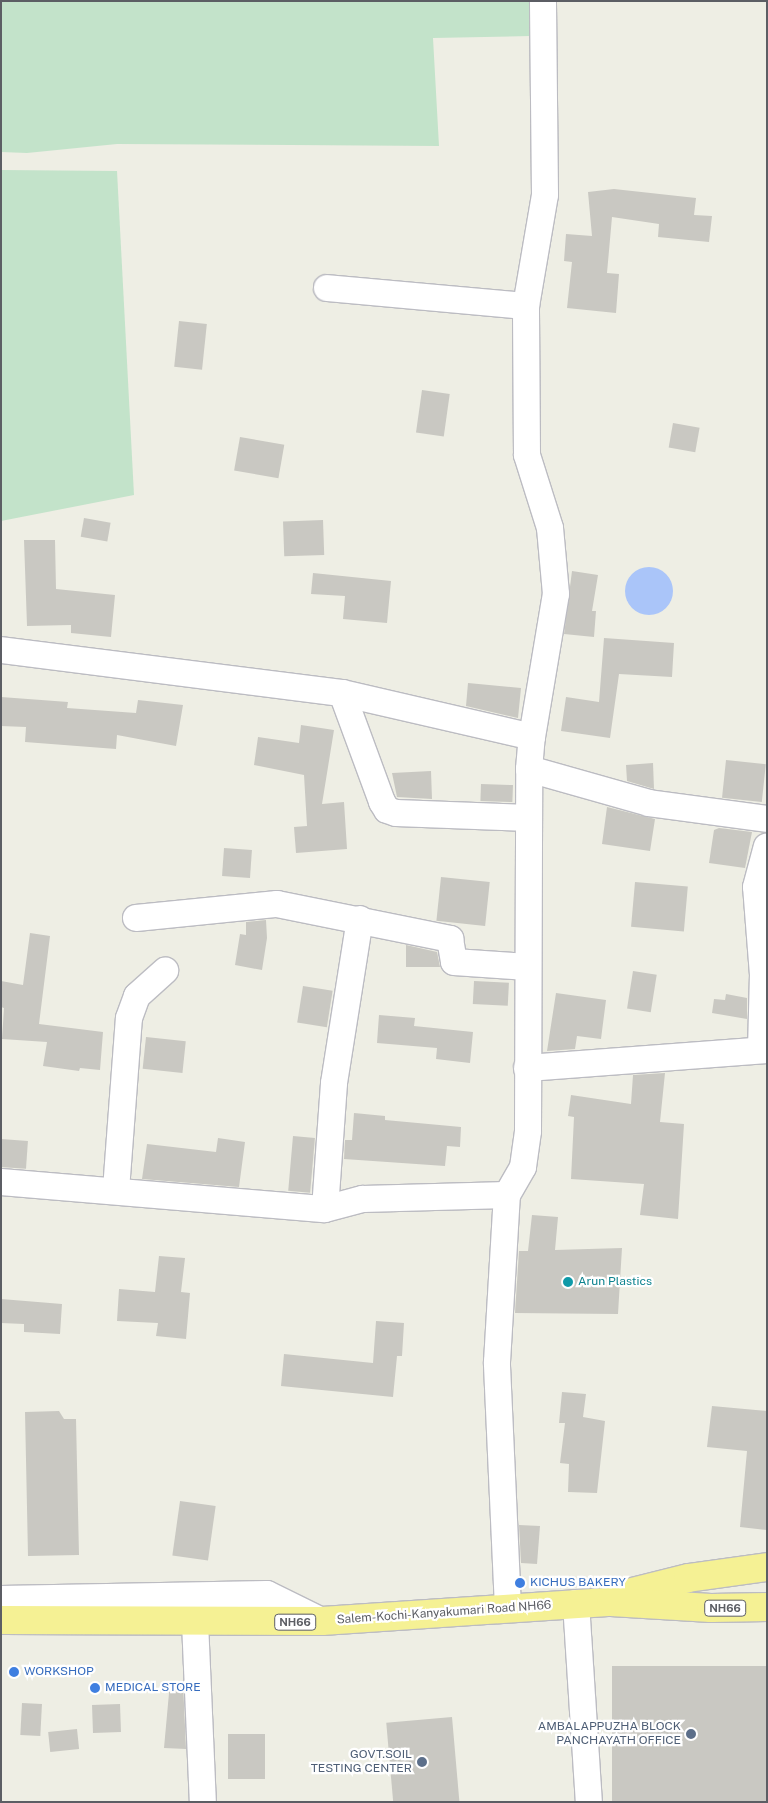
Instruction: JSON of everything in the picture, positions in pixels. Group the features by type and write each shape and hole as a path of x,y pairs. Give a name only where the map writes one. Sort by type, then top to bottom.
{"highway":[{"name":"NH66","path":"582,1603 688,1578 767,1567"},
{"name":"Salem-Kochi-Kanyakumari Road NH66","path":"1,1620 322,1621 582,1603 767,1607"}],"street":[{"path":"508,1608 497,1362 507,1195 523,1167 528,1131 529,769 532,737 556,594 550,528 527,456 526,306 546,195 543,1"},
{"path":"327,288 526,306"},
{"path":"1,650 342,693 532,737"},
{"path":"342,693 382,802 387,810 396,813 528,818"},
{"path":"529,769 649,803 767,819"},
{"path":"527,1068 764,1050 763,975 756,887 767,846"},
{"path":"136,918 277,904 360,919 450,939 454,962 528,967"},
{"path":"325,1209 334,1083 360,919"},
{"path":"116,1190 129,1018 137,996 165,971"},
{"path":"1,1182 116,1190 325,1209 363,1199 507,1195"},
{"path":"1,1599 267,1594 322,1621"},
{"path":"582,1603 589,1802"},
{"path":"195,1622 203,1802"}],"green space":[{"path":"1,1 529,1 530,36 433,38 439,146 117,144 27,153 1,152"},
{"path":"1,170 117,171 134,495 1,521"}],"water":[{"path":"644,567 654,567 666,574 673,586 673,596 666,608 654,615 644,615 636,611 629,604 625,596 625,586 629,578 636,571"}],"building":[{"path":"614,189 696,198 694,215 712,216 709,242 658,237 659,224 612,217 607,273 619,274 616,313 567,308 572,262 564,261 566,234 592,236 588,192"},
{"path":"179,321 207,324 202,370 174,367"},
{"path":"422,390 450,394 444,436 416,433"},
{"path":"673,423 700,428 695,452 669,448"},
{"path":"240,437 284,445 278,478 234,470"},
{"path":"84,518 111,523 107,541 81,537"},
{"path":"323,520 324,555 284,556 283,521"},
{"path":"24,540 55,540 56,589 115,595 111,637 71,633 71,625 27,626"},
{"path":"572,571 598,575 592,611 596,611 594,637 564,634"},
{"path":"313,573 391,581 387,623 343,619 345,596 311,594"},
{"path":"604,638 674,643 672,677 619,674 610,738 561,731 566,697 599,702"},
{"path":"468,683 521,688 518,718 466,706"},
{"path":"1,697 68,702 67,708 136,713 138,700 183,705 176,746 117,735 116,749 25,742 26,727 1,726"},
{"path":"301,725 334,730 322,804 344,802 347,849 296,853 294,827 307,826 304,775 254,765 258,737 299,743"},
{"path":"726,760 766,764 762,802 722,798"},
{"path":"653,763 654,789 627,781 626,765"},
{"path":"431,771 432,799 397,797 392,773"},
{"path":"481,784 513,785 512,802 480,801"},
{"path":"607,807 655,819 650,851 602,844"},
{"path":"719,828 752,832 745,868 709,863 714,830"},
{"path":"224,848 252,850 250,878 222,876"},
{"path":"441,877 490,882 485,926 436,921"},
{"path":"635,882 688,887 684,931 631,927"},
{"path":"266,920 267,938 262,970 235,965 240,934 246,935 246,922"},
{"path":"30,933 50,936 39,1024 103,1032 100,1070 80,1068 79,1071 43,1066 47,1042 2,1039 4,1008 1,1007 1,981 23,985"},
{"path":"406,945 437,952 440,967 406,967"},
{"path":"633,971 657,975 651,1012 627,1009"},
{"path":"474,981 509,983 508,1006 473,1004"},
{"path":"303,986 333,991 327,1027 297,1023"},
{"path":"556,993 606,1000 601,1039 577,1036 575,1049 547,1051"},
{"path":"726,994 747,998 747,1019 712,1013 714,999 725,1000"},
{"path":"379,1015 415,1018 414,1026 473,1032 470,1063 436,1059 437,1048 377,1043"},
{"path":"146,1037 186,1041 182,1073 143,1069"},
{"path":"665,1073 660,1122 684,1124 678,1219 640,1215 644,1184 571,1179 574,1117 568,1116 571,1095 631,1104 633,1075"},
{"path":"354,1113 385,1116 385,1120 461,1127 460,1147 447,1146 445,1166 344,1159 345,1140 352,1140"},
{"path":"293,1136 315,1138 310,1193 288,1191"},
{"path":"218,1138 245,1142 239,1187 142,1179 147,1144 216,1152"},
{"path":"1,1139 28,1141 26,1169 1,1167"},
{"name":"Arun Plastics","path":"532,1215 558,1217 555,1250 622,1248 618,1314 515,1313 519,1251 528,1251"},
{"path":"159,1256 185,1258 181,1292 190,1293 186,1339 156,1336 158,1323 117,1321 119,1289 155,1292"},
{"path":"1,1299 62,1304 60,1334 24,1332 24,1324 1,1323"},
{"path":"376,1321 404,1323 402,1356 397,1356 393,1397 281,1386 284,1354 373,1363"},
{"path":"562,1392 586,1394 583,1417 605,1421 597,1493 568,1492 569,1464 560,1463 565,1423 559,1423"},
{"path":"712,1406 767,1411 767,1530 740,1527 747,1451 707,1447"},
{"path":"59,1411 64,1419 76,1419 79,1555 28,1556 25,1412"},
{"path":"180,1501 216,1506 208,1560 172,1555"},
{"path":"519,1525 540,1526 537,1564 521,1563"},
{"name":"AMBALAPPUZHA BLOCK PANCHAYATH OFFICE","path":"612,1666 767,1666 767,1802 612,1802"},
{"path":"170,1682 183,1683 186,1749 164,1748"},
{"path":"22,1703 42,1704 40,1736 20,1735"},
{"path":"120,1704 121,1732 93,1733 92,1705"},
{"name":"GOVT.SOIL TESTING CENTER","path":"452,1717 459,1802 393,1802 386,1723"},
{"path":"77,1729 79,1749 50,1752 48,1732"},
{"path":"228,1734 265,1734 265,1779 228,1779"}],"place":[{"name":"Arun Plastics","path":"568,1282"},
{"name":"KICHUS BAKERY","path":"520,1583"},
{"name":"WORKSHOP","path":"14,1672"},
{"name":"MEDICAL STORE","path":"95,1688"},
{"name":"AMBALAPPUZHA BLOCK PANCHAYATH OFFICE","path":"691,1734"},
{"name":"GOVT.SOIL TESTING CENTER","path":"422,1762"}]}
